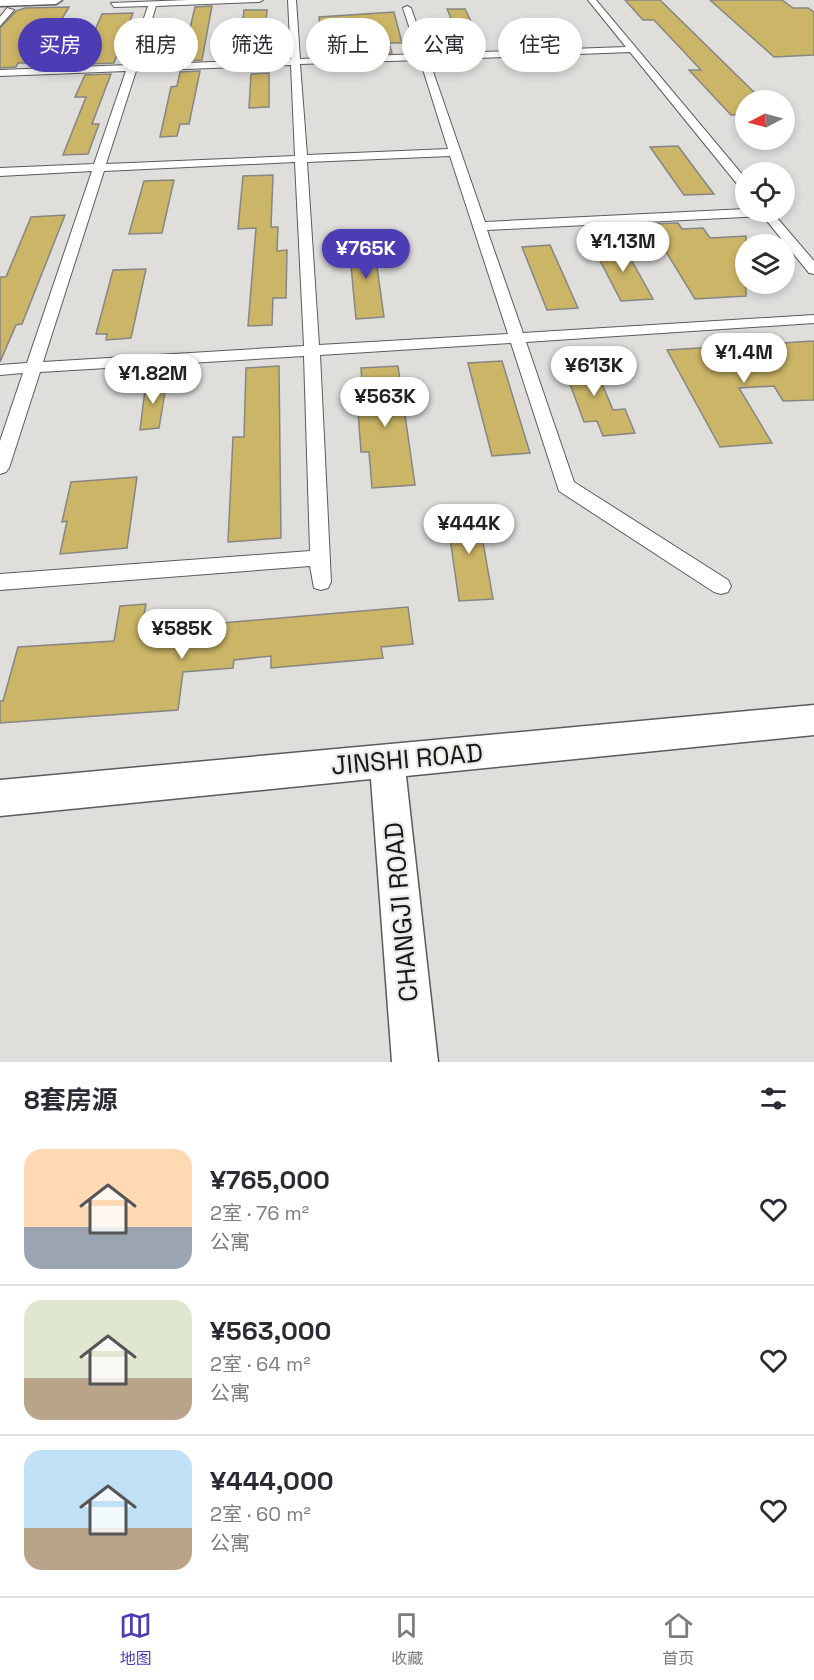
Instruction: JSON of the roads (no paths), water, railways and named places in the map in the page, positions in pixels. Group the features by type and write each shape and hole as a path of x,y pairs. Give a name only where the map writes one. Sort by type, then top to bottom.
{"street":[{"path":"0,23 5,6 27,0 56,0"},
{"path":"114,5 259,0"},
{"path":"292,0 312,351 321,582"},
{"path":"592,0 735,174"},
{"path":"148,18 153,4"},
{"path":"407,8 410,18"},
{"path":"486,55 632,49"},
{"path":"198,65 402,58"},
{"path":"0,73 114,69"},
{"path":"0,468 130,72"},
{"path":"427,72 481,226 566,486 721,586"},
{"path":"0,172 456,152"},
{"path":"481,226 735,214"},
{"path":"774,222 814,270"},
{"path":"0,370 814,319"},
{"path":"0,582 320,558"},
{"name":"JINSHI ROAD","path":"0,798 814,720"},
{"name":"CHANGJI ROAD","path":"387,761 415,1062"}]}
